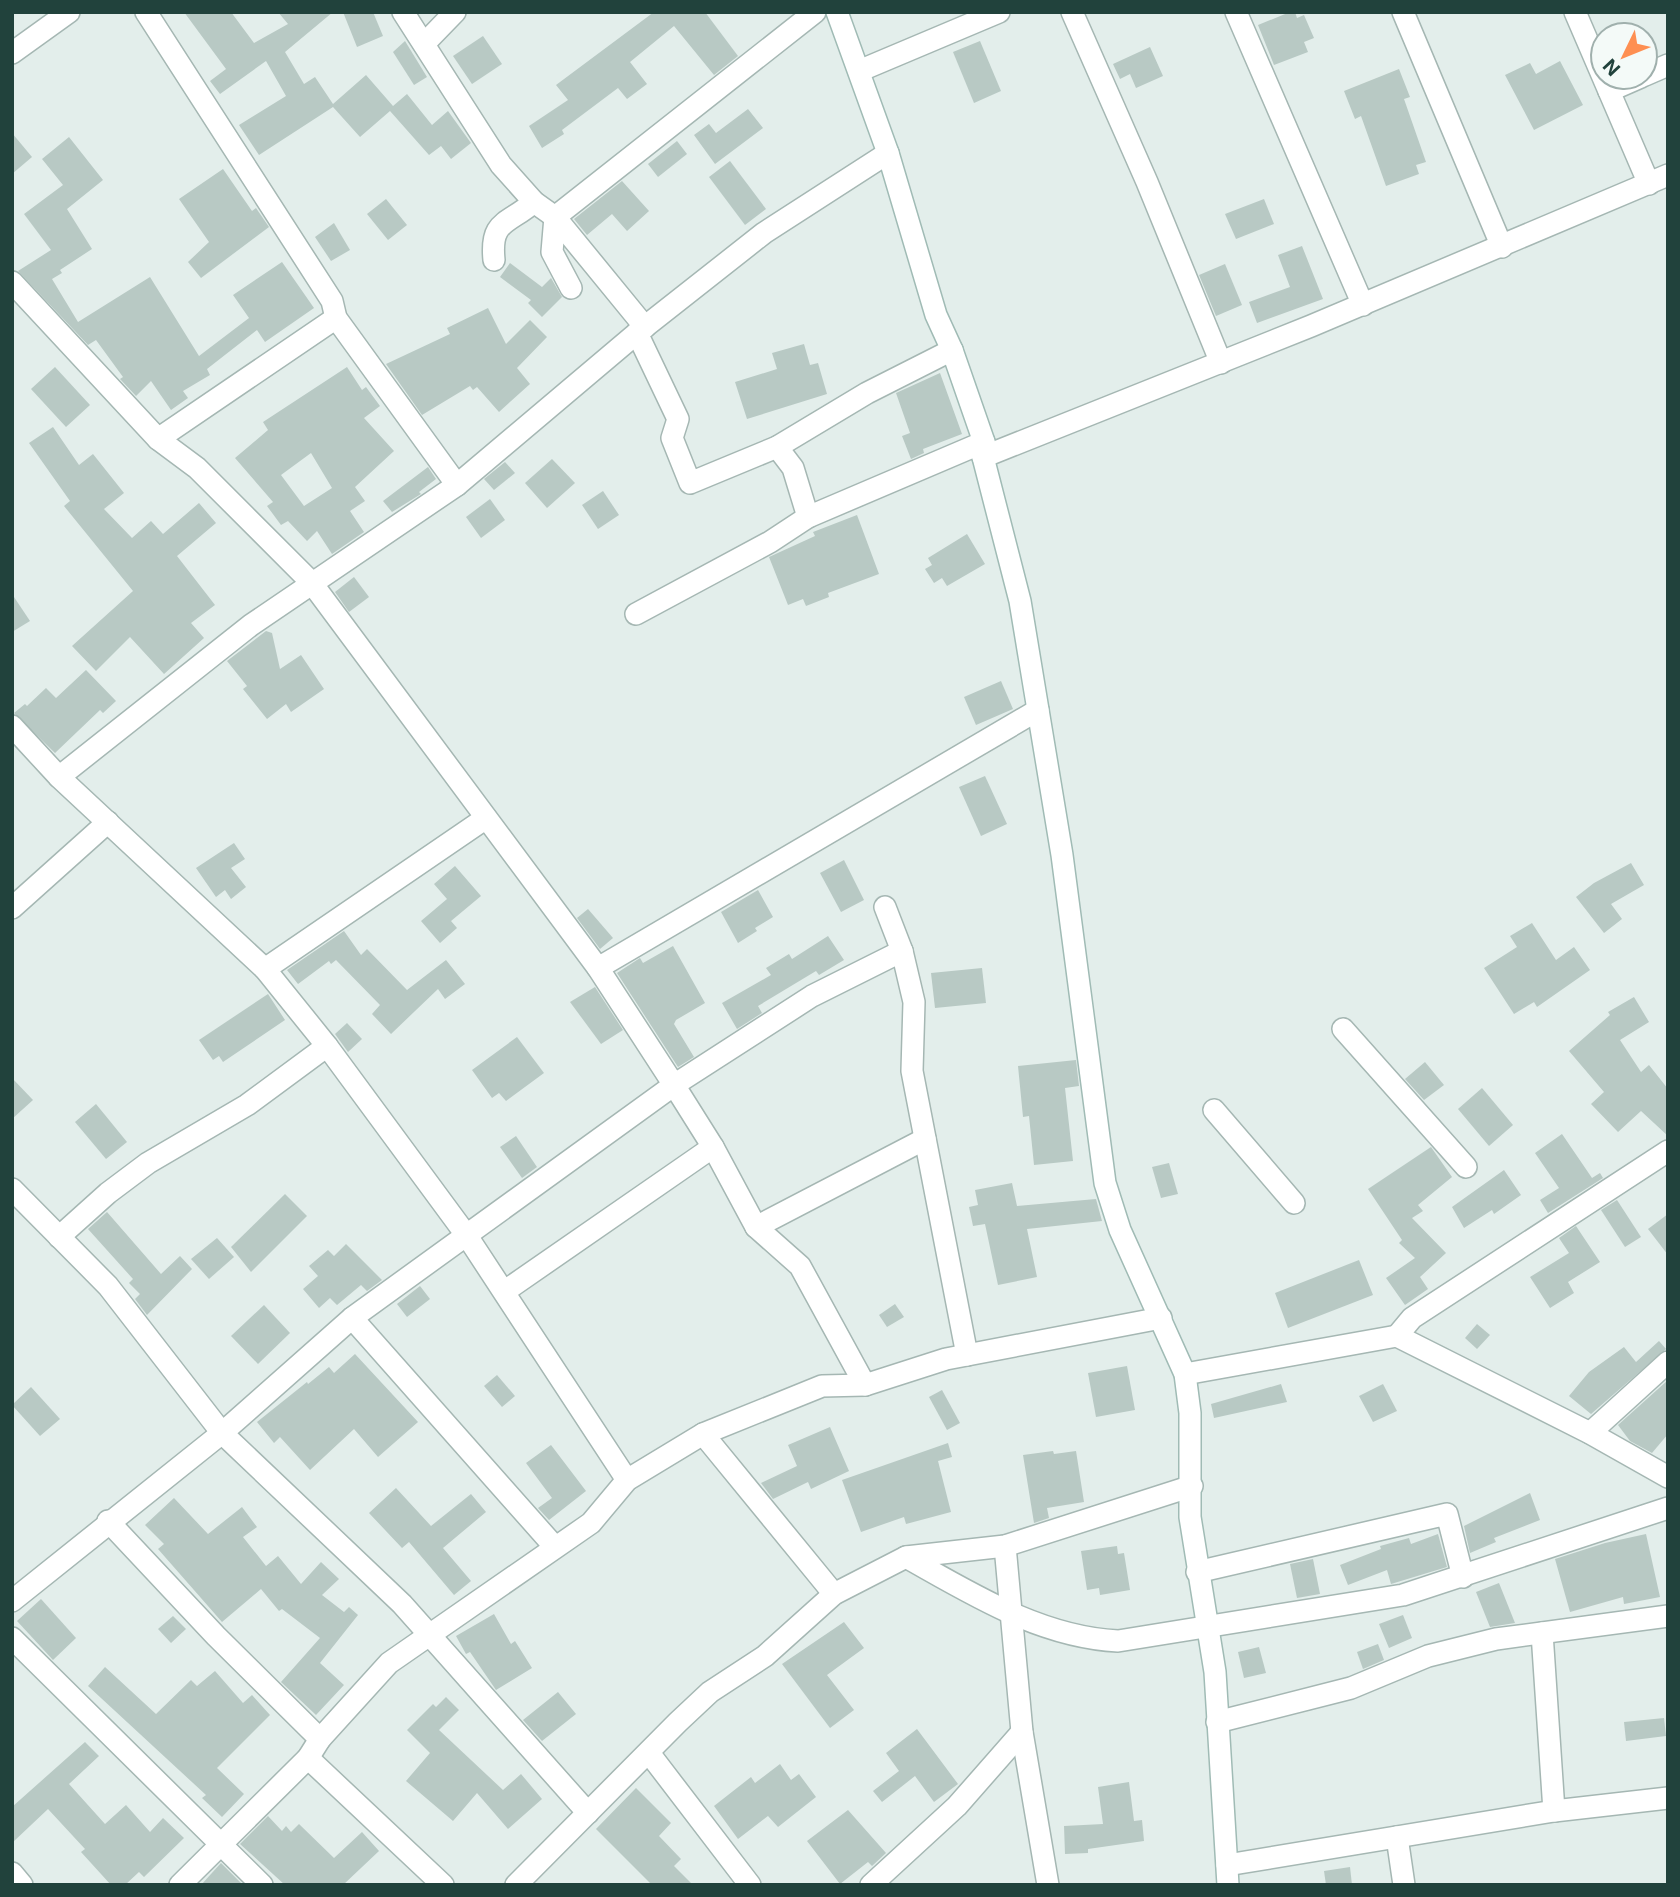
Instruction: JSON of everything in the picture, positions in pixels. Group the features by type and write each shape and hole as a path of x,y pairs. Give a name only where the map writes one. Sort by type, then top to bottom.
{"street":[{"path":"12,53 69,12"},
{"path":"146,12 332,301 336,318 457,485"},
{"path":"403,12 501,164 534,202 555,217 641,330 678,419 672,438 676,454 690,483 778,447 867,393 952,350"},
{"path":"424,44 455,12"},
{"path":"571,288 552,252 555,217 815,12"},
{"path":"837,12 888,153 936,314 952,350 984,450 1020,601 1062,855 1105,1183 1120,1230 1185,1374 1190,1413 1190,1517 1215,1672 1227,1875 1397,1837 1554,1811 1668,1798"},
{"path":"859,71 999,12"},
{"path":"1072,12 1147,183 1221,363"},
{"path":"1236,12 1363,305"},
{"path":"1404,12 1502,247"},
{"path":"1575,12 1589,45"},
{"path":"636,614 770,542 807,517 1221,363 1658,180 1609,91"},
{"path":"59,777 187,674 311,582 457,485 641,330 764,233 888,153"},
{"path":"494,260 492,239 497,226 534,202"},
{"path":"12,282 158,439 197,468 311,582 598,968 713,1147 756,1227 800,1266 865,1385"},
{"path":"158,439 336,318"},
{"path":"778,447 793,468 807,517"},
{"path":"598,968 1038,710"},
{"path":"12,726 59,777 265,969 327,1046 467,1236 627,1480"},
{"path":"265,969 486,818"},
{"path":"12,908 107,822"},
{"path":"885,907 902,951 914,1002 912,1072 967,1355"},
{"path":"12,1601 108,1521 222,1433 352,1318 674,1086 812,996 902,951"},
{"path":"1343,1029 1466,1167"},
{"path":"59,1237 108,1193 148,1163 247,1105 327,1046"},
{"path":"1214,1110 1294,1203"},
{"path":"756,1227 925,1139"},
{"path":"505,1291 713,1147"},
{"path":"1397,1336 1412,1318 1666,1158"},
{"path":"12,1189 108,1286 222,1433 429,1634 588,1813"},
{"path":"352,1318 554,1546"},
{"path":"180,1885 308,1758 320,1740 389,1663 591,1522 627,1480 703,1434 822,1386 865,1385 967,1355 1161,1318"},
{"path":"1185,1374 1397,1336 1590,1433 1668,1477"},
{"path":"1590,1433 1668,1362"},
{"path":"703,1434 834,1594"},
{"path":"516,1885 710,1692 765,1656 834,1594 906,1557 1005,1546 1192,1486"},
{"path":"906,1557 1012,1615 1097,1640 1118,1641 1206,1629 1404,1595 1668,1508"},
{"path":"1197,1572 1447,1514 1463,1577"},
{"path":"108,1521 216,1636 320,1740"},
{"path":"1005,1546 1022,1732 1048,1885"},
{"path":"1217,1722 1351,1688 1428,1656 1496,1639 1668,1616"},
{"path":"1014,1650 1040,1623"},
{"path":"1542,1633 1554,1811"},
{"path":"12,1638 262,1885"},
{"path":"871,1885 957,1806 1022,1732"},
{"path":"649,1753 750,1885"},
{"path":"308,1758 443,1885"},
{"path":"1397,1837 1404,1885"},
{"path":"12,1873 22,1885"}],"building":[{"path":"184,12 231,12 254,43 288,24 278,12 333,12 285,52 304,84 315,77 333,104 366,75 393,106 407,94 432,125 448,111 471,143 451,159 441,146 429,155 390,111 360,137 333,107 259,155 239,125 286,96 266,61 220,94 210,81 226,69"},
{"path":"343,12 373,12 383,36 357,47"},
{"path":"654,12 705,12 738,56 714,75 674,26 630,62 647,84 627,99 618,88 562,130 564,134 542,148 529,126 568,100 556,85"},
{"path":"1295,12 1297,18 1304,15 1314,38 1304,42 1308,52 1274,65 1258,25"},
{"path":"483,36 502,64 472,84 453,56"},
{"path":"405,41 427,77 414,85 393,52"},
{"path":"980,41 1001,91 974,103 953,52"},
{"path":"1150,47 1163,76 1136,88 1130,74 1120,79 1113,64"},
{"path":"1560,61 1583,105 1534,130 1505,75 1530,63 1536,74"},
{"path":"1399,69 1410,97 1404,99 1426,162 1416,165 1419,174 1386,186 1361,116 1355,119 1344,91"},
{"path":"748,109 763,128 715,164 694,135 709,124 716,133"},
{"path":"12,133 32,157 12,174"},
{"path":"69,137 103,180 67,209 92,249 60,270 62,273 52,279 78,322 150,277 199,356 249,318 233,295 282,262 314,308 265,342 257,330 207,369 210,375 183,391 188,398 171,410 151,381 136,396 120,379 123,377 96,340 88,345 18,271 51,250 24,214 63,185 42,159"},
{"path":"677,141 687,154 658,177 648,164"},
{"path":"730,161 766,209 745,225 709,177"},
{"path":"223,169 252,211 256,208 269,227 201,278 188,262 209,242 179,199"},
{"path":"622,181 649,211 627,231 612,214 587,235 574,219"},
{"path":"386,199 407,225 388,240 367,214"},
{"path":"1264,199 1274,224 1236,239 1225,214"},
{"path":"334,223 350,250 331,261 315,237"},
{"path":"1302,246 1323,299 1257,323 1249,302 1290,287 1278,255"},
{"path":"510,263 542,287 551,278 562,297 542,317 528,303 531,300 500,277"},
{"path":"1225,264 1242,305 1216,316 1199,275"},
{"path":"488,308 506,344 530,320 547,337 517,368 530,384 499,412 477,387 473,390 470,386 422,415 386,364 450,334 447,328"},
{"path":"804,344 810,365 818,363 827,394 747,419 735,382 777,369 772,353"},
{"path":"55,367 90,405 66,427 31,389"},
{"path":"347,367 362,390 366,387 380,406 364,418 394,451 355,487 365,501 350,511 364,532 332,554 317,531 307,541 288,521 281,525 267,506 273,502 235,458 268,430 263,422","holes":["311,453 332,488 304,506 281,475"]},
{"path":"940,373 962,434 923,449 924,453 911,459 902,436 910,433 896,393"},
{"path":"53,427 79,465 93,454 124,493 104,509 132,538 151,521 163,534 199,503 216,523 177,556 215,605 191,623 204,638 164,674 130,637 96,671 72,646 133,591 64,506 70,501 29,443"},
{"path":"552,459 575,483 547,508 525,483"},
{"path":"505,462 515,473 494,490 484,479"},
{"path":"428,467 436,479 419,492 421,494 392,512 383,501"},
{"path":"603,491 619,515 598,529 582,505"},
{"path":"490,499 505,520 481,538 466,517"},
{"path":"857,515 879,574 828,593 829,597 806,606 803,599 788,605 769,557 815,536 813,532"},
{"path":"967,534 985,564 947,586 942,578 934,583 925,569 932,565 928,558"},
{"path":"354,577 369,597 349,612 335,592"},
{"path":"12,594 30,621 12,632"},
{"path":"266,631 272,633 280,669 301,655 324,689 291,712 286,704 267,719 243,689 247,686 227,661"},
{"path":"86,670 116,701 103,713 100,710 55,753 14,713 25,704 27,706 46,688 56,698"},
{"path":"1001,681 1013,709 976,725 964,697"},
{"path":"985,776 1007,824 981,836 959,787"},
{"path":"234,843 245,859 231,868 246,887 231,899 225,890 216,897 196,868"},
{"path":"844,860 864,900 841,912 820,873"},
{"path":"1631,863 1644,885 1611,904 1622,919 1604,933 1576,897 1594,883"},
{"path":"455,866 481,896 451,921 457,928 440,943 421,921 447,899 434,884"},
{"path":"758,890 773,917 738,943 721,912"},
{"path":"588,909 613,938 600,949 577,918"},
{"path":"1532,923 1556,960 1574,947 1590,970 1537,1007 1534,1002 1514,1014 1484,968 1517,947 1510,936"},
{"path":"344,931 361,955 367,949 407,990 446,960 465,984 445,999 438,989 391,1034 372,1014 380,1005 336,960 331,964 329,961 298,984 287,970"},
{"path":"828,936 844,960 819,975 816,971 758,1006 762,1013 737,1029 722,1003 771,975 766,968 789,954 792,959"},
{"path":"673,946 705,1003 676,1020 674,1024 694,1057 678,1067 617,973 640,958 643,963"},
{"path":"982,968 986,1003 935,1008 931,973"},
{"path":"595,987 623,1030 601,1044 570,1002"},
{"path":"268,994 285,1020 223,1062 219,1056 213,1060 199,1040"},
{"path":"1634,997 1649,1022 1620,1040 1641,1072 1649,1065 1668,1089 1668,1136 1641,1111 1618,1132 1591,1104 1604,1092 1569,1051 1610,1015 1608,1012"},
{"path":"347,1023 362,1039 348,1052 335,1034"},
{"path":"517,1037 544,1073 506,1101 499,1093 492,1098 472,1070"},
{"path":"1076,1060 1079,1086 1065,1088 1073,1161 1034,1165 1029,1116 1023,1117 1018,1066"},
{"path":"1425,1062 1444,1085 1424,1100 1405,1079"},
{"path":"12,1078 33,1100 12,1119"},
{"path":"1482,1088 1513,1125 1489,1146 1458,1109"},
{"path":"96,1104 127,1142 106,1159 75,1122"},
{"path":"1562,1134 1592,1178 1600,1173 1603,1178 1548,1213 1540,1200 1559,1188 1535,1153"},
{"path":"516,1136 537,1167 522,1178 500,1147"},
{"path":"1431,1147 1452,1177 1418,1205 1423,1211 1412,1218 1446,1253 1420,1277 1428,1289 1405,1305 1386,1278 1415,1258 1399,1243 1402,1240 1368,1189"},
{"path":"1169,1163 1178,1194 1161,1198 1152,1167"},
{"path":"1504,1170 1521,1195 1494,1214 1492,1210 1464,1228 1452,1207"},
{"path":"1012,1183 1017,1206 1096,1199 1102,1221 1027,1229 1037,1277 998,1285 985,1224 973,1226 969,1207 978,1205 975,1190"},
{"path":"285,1194 307,1216 251,1272 231,1247"},
{"path":"1617,1200 1641,1237 1625,1247 1601,1210"},
{"path":"107,1212 161,1274 180,1256 192,1269 147,1315 135,1299 140,1294 129,1283 133,1279 88,1229"},
{"path":"1668,1214 1668,1255 1648,1229"},
{"path":"1576,1226 1600,1262 1568,1282 1574,1293 1550,1308 1530,1277 1569,1253 1559,1238"},
{"path":"217,1238 234,1257 209,1279 191,1259"},
{"path":"346,1244 382,1280 367,1291 361,1285 337,1305 330,1298 319,1308 303,1289 318,1276 309,1266 328,1250 334,1256"},
{"path":"1359,1260 1373,1295 1288,1328 1275,1293"},
{"path":"420,1286 430,1299 407,1317 397,1304"},
{"path":"895,1304 904,1317 887,1327 879,1315"},
{"path":"264,1305 290,1333 258,1364 231,1336"},
{"path":"1477,1324 1490,1335 1477,1349 1465,1338"},
{"path":"1659,1341 1666,1349 1591,1414 1569,1396 1589,1372 1624,1347 1636,1362"},
{"path":"355,1354 418,1422 378,1457 354,1429 310,1470 280,1437 274,1443 257,1422 307,1382 308,1384 329,1367 334,1373"},
{"path":"1127,1366 1135,1410 1096,1417 1088,1373"},
{"path":"497,1375 515,1396 502,1407 484,1386"},
{"path":"1668,1380 1668,1434 1652,1453 1630,1441 1618,1425"},
{"path":"1281,1384 1287,1402 1214,1418 1211,1404"},
{"path":"1383,1384 1397,1411 1373,1422 1359,1396"},
{"path":"31,1387 60,1419 40,1436 12,1405"},
{"path":"942,1390 960,1423 947,1430 929,1397"},
{"path":"830,1427 849,1471 811,1489 808,1482 773,1499 761,1483 797,1466 788,1445"},
{"path":"948,1443 952,1457 938,1461 951,1512 906,1524 904,1517 861,1532 842,1480"},
{"path":"551,1445 586,1491 549,1520 538,1508 552,1498 526,1463"},
{"path":"1053,1451 1054,1454 1076,1451 1084,1502 1047,1508 1049,1518 1034,1523 1023,1455"},
{"path":"396,1488 431,1526 471,1494 486,1512 443,1548 471,1581 454,1595 409,1542 402,1548 369,1513"},
{"path":"1530,1493 1540,1520 1494,1538 1496,1542 1470,1553 1464,1526"},
{"path":"174,1498 208,1534 242,1507 257,1527 243,1537 266,1566 278,1556 301,1584 321,1562 339,1579 322,1595 344,1612 349,1607 358,1615 320,1663 344,1685 316,1715 281,1682 320,1638 282,1609 279,1611 261,1589 222,1622 158,1549 164,1544 145,1525"},
{"path":"1438,1534 1447,1567 1391,1584 1387,1570 1348,1585 1340,1565 1381,1549 1380,1546 1409,1538 1411,1544"},
{"path":"1646,1534 1660,1597 1624,1604 1623,1597 1570,1612 1555,1559 1605,1543"},
{"path":"1117,1546 1118,1554 1124,1553 1130,1590 1100,1595 1099,1588 1087,1590 1081,1551"},
{"path":"1313,1559 1320,1594 1297,1598 1290,1564"},
{"path":"1499,1583 1515,1623 1490,1627 1476,1592"},
{"path":"41,1599 76,1638 53,1660 17,1621"},
{"path":"494,1614 511,1644 515,1641 532,1668 496,1690 470,1652 466,1654 456,1636"},
{"path":"1403,1615 1412,1638 1389,1648 1379,1624"},
{"path":"173,1616 186,1629 171,1643 158,1629"},
{"path":"844,1622 864,1648 827,1675 854,1710 830,1728 782,1664"},
{"path":"1378,1644 1384,1660 1363,1669 1357,1652"},
{"path":"1259,1647 1266,1673 1244,1678 1238,1652"},
{"path":"105,1667 156,1714 191,1680 197,1686 215,1671 243,1703 252,1695 270,1715 217,1768 244,1794 222,1817 202,1798 206,1795 88,1686"},
{"path":"558,1692 576,1714 542,1741 523,1720"},
{"path":"446,1697 459,1710 439,1730 503,1790 521,1774 542,1799 508,1829 477,1793 453,1821 406,1781 430,1753 407,1730 433,1704 436,1707"},
{"path":"1664,1718 1666,1736 1626,1741 1624,1722"},
{"path":"917,1729 958,1784 934,1802 915,1776 882,1802 873,1791 899,1771 886,1753"},
{"path":"85,1742 99,1756 69,1784 105,1824 126,1805 150,1832 163,1818 184,1838 144,1877 139,1872 125,1885 111,1885 81,1852 85,1849 48,1809 12,1843 12,1807"},
{"path":"780,1764 791,1780 799,1774 816,1797 778,1827 768,1816 738,1839 714,1806 751,1777 755,1783"},
{"path":"1129,1782 1134,1821 1142,1820 1144,1841 1088,1849 1088,1853 1065,1854 1064,1826 1103,1824 1098,1787"},
{"path":"636,1788 671,1823 659,1836 681,1859 674,1866 693,1885 652,1885 596,1829"},
{"path":"848,1810 886,1853 872,1866 868,1862 840,1884 807,1841"},
{"path":"268,1816 282,1831 286,1826 291,1832 299,1824 334,1858 362,1832 379,1851 343,1885 285,1885 240,1844"},
{"path":"221,1863 243,1885 201,1885"},
{"path":"1350,1867 1352,1885 1326,1885 1324,1871"}]}
